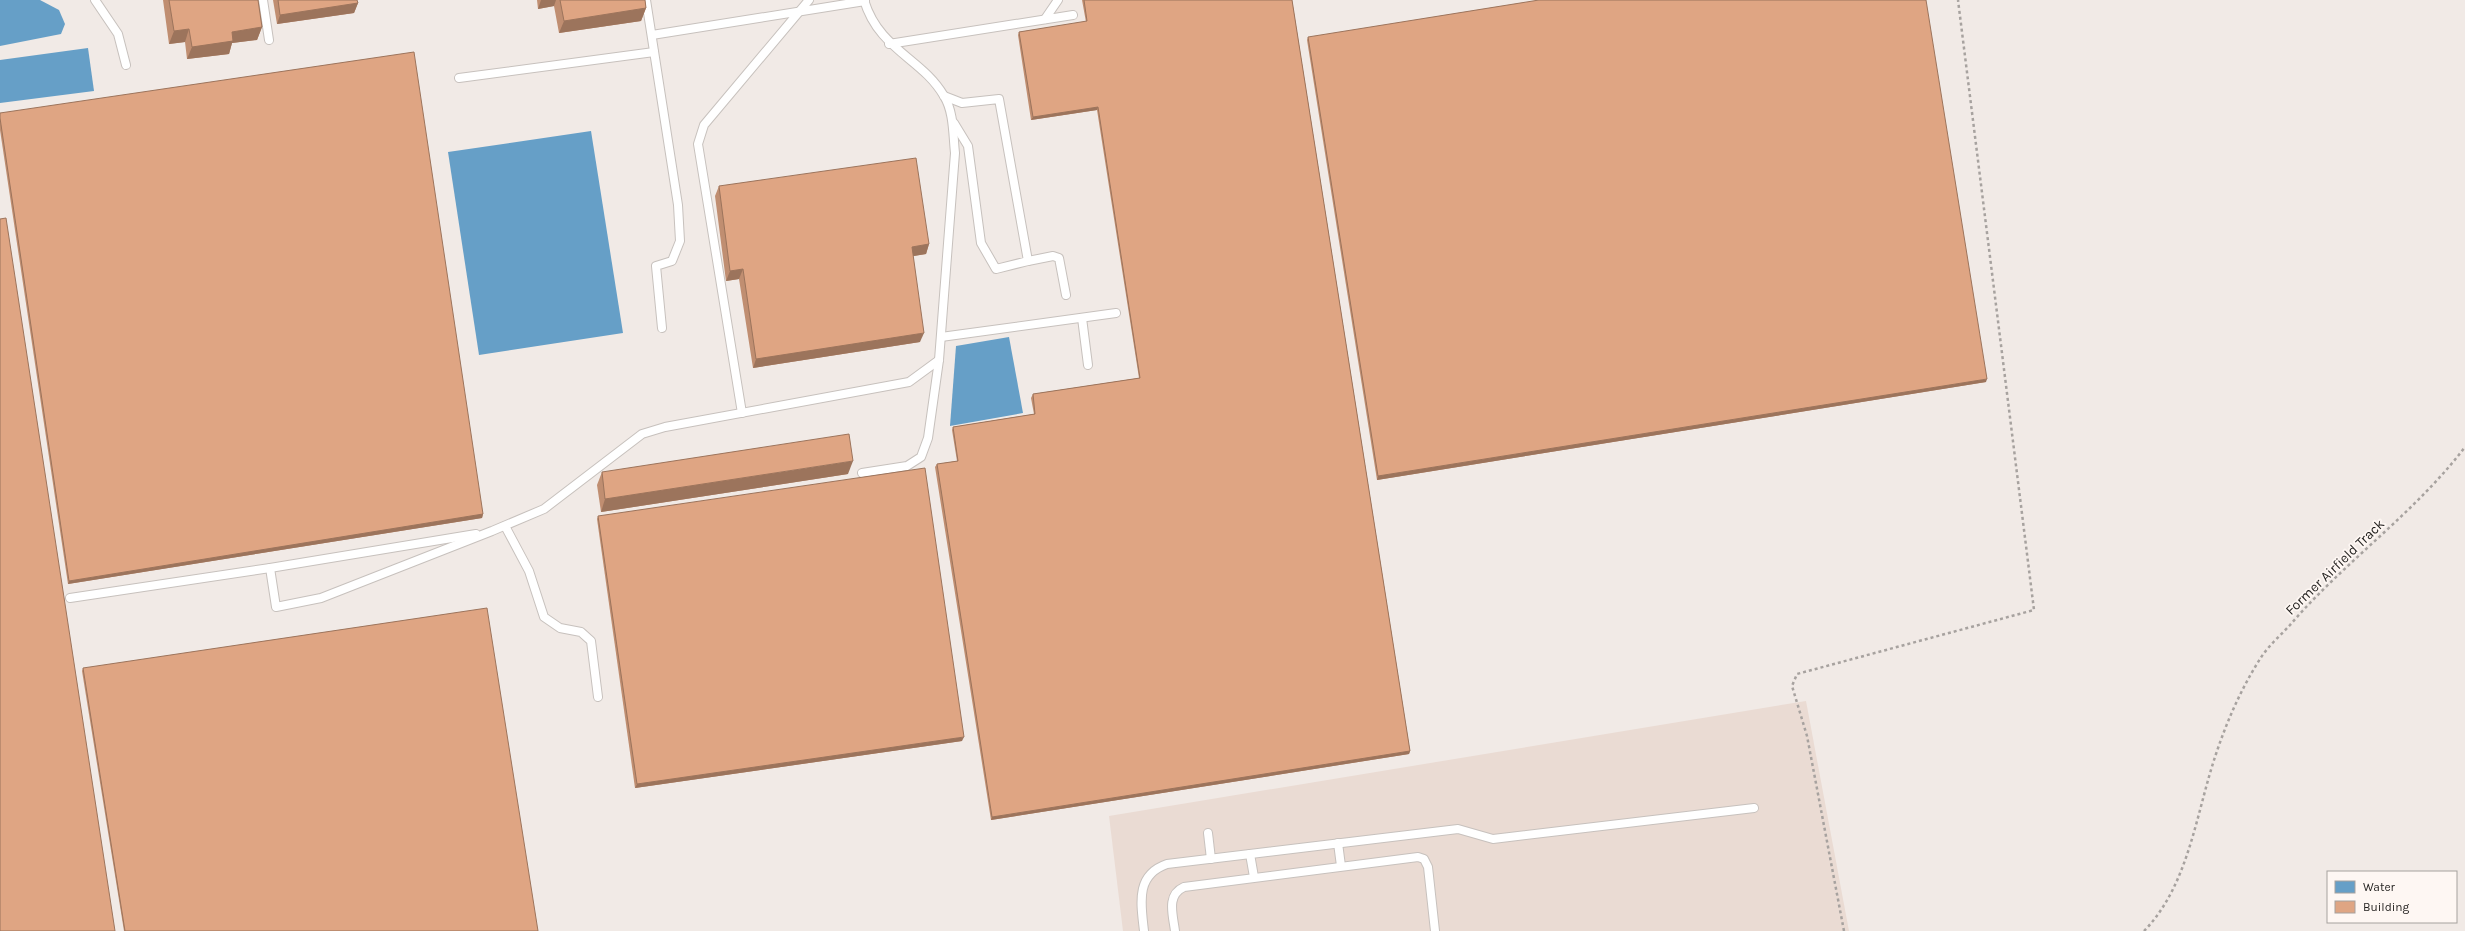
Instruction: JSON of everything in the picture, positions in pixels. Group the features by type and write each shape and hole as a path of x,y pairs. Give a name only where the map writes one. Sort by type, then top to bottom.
{"lane":[{"path":"95,0 118,34 126,65"},
{"path":"263,0 268,40"},
{"path":"646,0 678,205 680,241 672,261 656,266 662,328"},
{"path":"742,413 698,144 704,125 734,92 809,0"},
{"path":"652,35 802,9 864,0 868,12 889,44 930,79 944,96 952,121 955,153 939,360 928,438 921,457 908,466 862,473"},
{"path":"1046,19 1058,0"},
{"path":"889,44 1073,15"},
{"path":"459,78 654,52"},
{"path":"944,96 962,103 998,99 1028,261"},
{"path":"952,121 968,146 981,243 996,269 1053,256 1059,258 1066,295"},
{"path":"941,337 1116,313"},
{"path":"1082,318 1088,365"},
{"path":"270,568 276,607 321,598 505,526 544,509 642,434 665,427 909,382 939,360"},
{"path":"505,526 530,571 544,617 560,628 581,632 591,641 598,697"},
{"path":"70,598 270,568 492,531"},
{"path":"1144,931 1140,896 1148,875 1167,864 1458,829 1493,839 1754,808"},
{"path":"1208,833 1211,858"},
{"path":"1338,844 1341,866"},
{"path":"1250,854 1254,878"},
{"path":"1175,931 1172,900 1180,889 1341,866 1418,858 1424,859 1428,867 1435,931"}],"path":[{"path":"1844,931 1807,736 1792,686 1797,674 2034,610 1958,0"},
{"name":"Former Airfield Track","path":"2144,931 2167,902 2180,876 2216,754 2230,715 2261,657 2311,601 2423,497 2465,447"}],"shaded area":[{"path":"1806,701 1849,931 1123,931 1109,816"}],"water":[{"path":"0,0 40,0 59,10 65,24 61,34 0,46"},
{"path":"88,48 94,91 0,103 0,60"},
{"path":"591,131 623,333 479,355 448,152"},
{"path":"1009,337 1023,413 950,426 956,346"}],"building":[{"path":"169,0 258,0 262,27 232,32 233,41 192,47 189,29 174,31"},
{"path":"278,0 357,0 358,3 280,15"},
{"path":"560,0 645,0 646,8 564,21"},
{"path":"1084,0 1292,0 1410,751 992,817 937,464 958,461 953,427 1035,414 1033,394 1140,378 1098,107 1033,117 1019,32 1087,21"},
{"path":"1539,0 1926,0 1987,379 1378,476 1308,37"},
{"path":"414,52 483,514 69,581 0,113"},
{"path":"916,158 929,244 912,247 924,333 756,359 743,269 730,271 719,186"},
{"path":"6,218 115,931 0,931 0,219"},
{"path":"849,434 853,461 605,499 602,472"},
{"path":"925,468 964,737 637,784 598,516"},
{"path":"487,608 538,931 125,931 83,668"}]}
